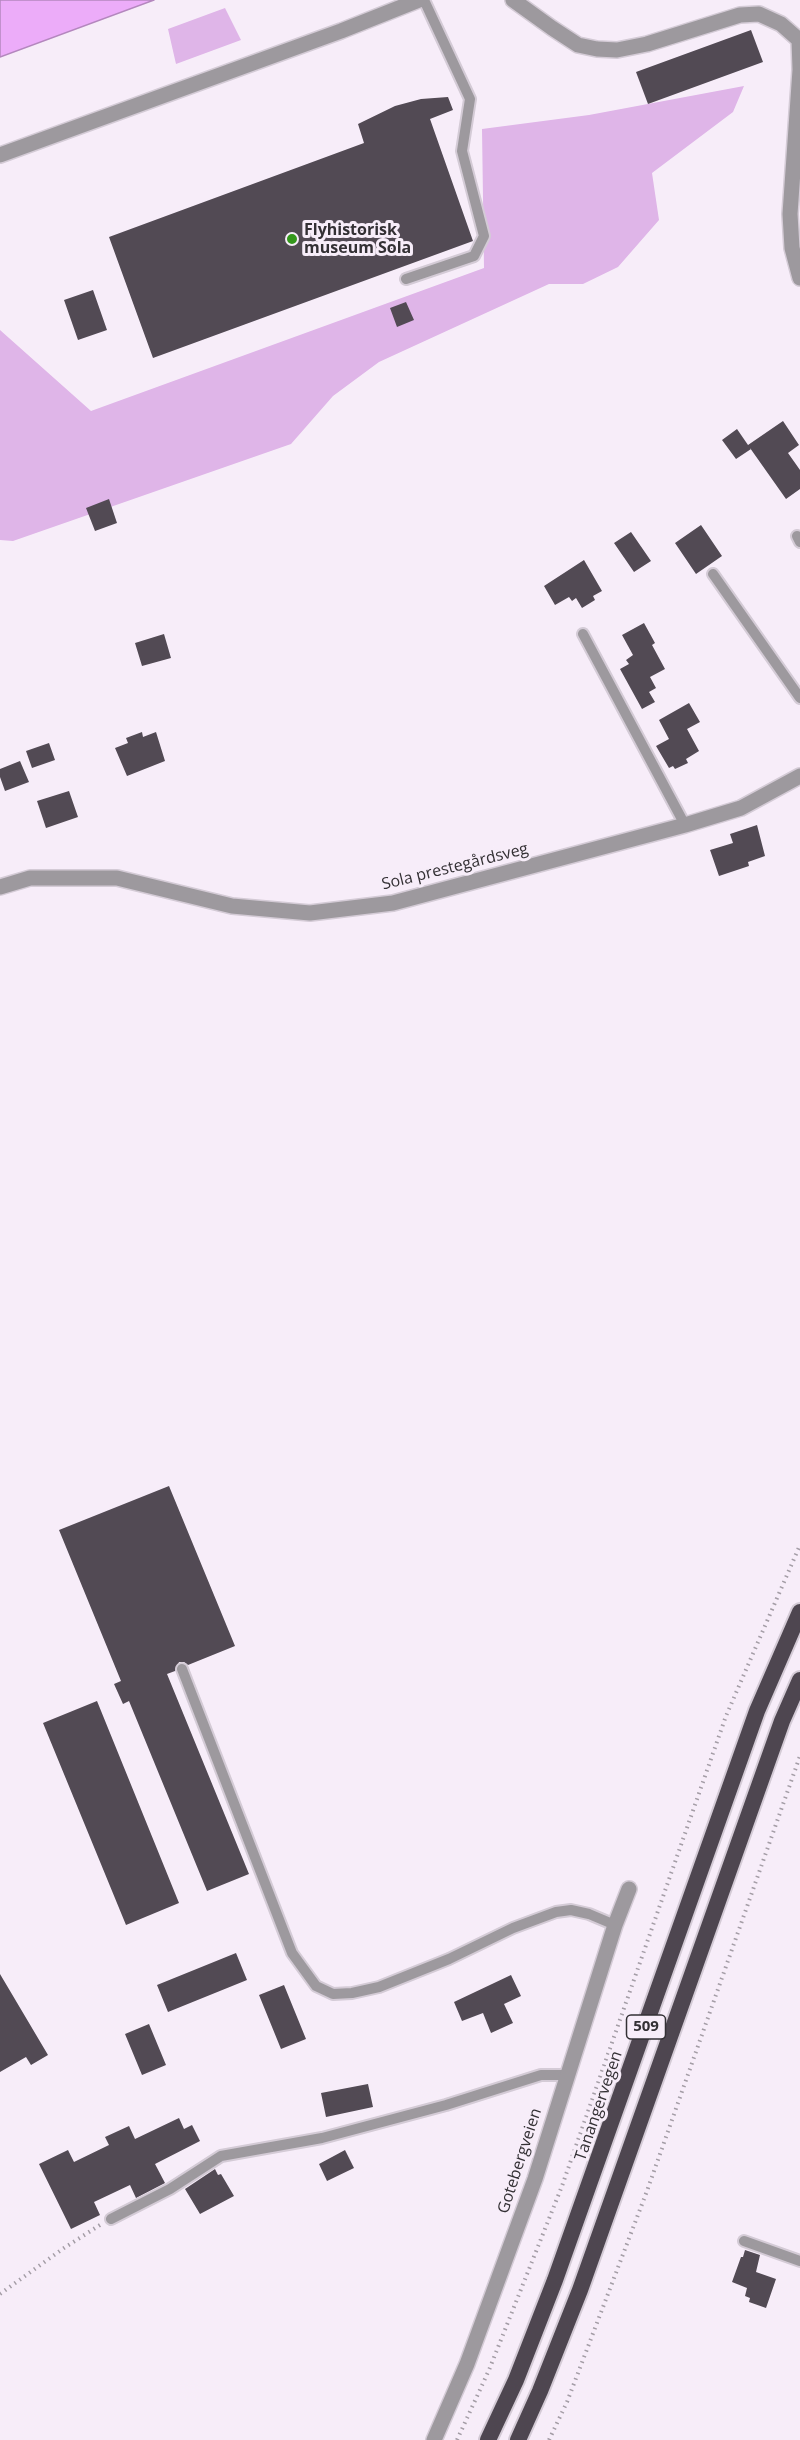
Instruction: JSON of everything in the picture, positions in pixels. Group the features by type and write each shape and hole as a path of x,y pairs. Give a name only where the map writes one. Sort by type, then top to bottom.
{"highway":[{"name":"Tanangervegen","path":"488,2440 516,2380 555,2280 757,1711 800,1612"},
{"name":"509","path":"518,2440 540,2391 588,2268 782,1721 800,1680"}],"street":[{"path":"0,155 341,31 419,0"},
{"path":"513,0 579,45 597,49 617,50 647,44 740,15 759,14 781,24 799,40 800,69 790,214 792,248 800,278"},
{"name":"Sola prestegårdsveg","path":"0,887 30,878 117,878 232,906 310,913 393,903 741,808 800,776"},
{"name":"Gotebergveien","path":"434,2440 467,2364 531,2190 615,1925 629,1889"}],"lane":[{"path":"406,279 474,256 484,236 462,151 470,99 424,0"},
{"path":"713,574 800,698"},
{"path":"584,633 685,825"},
{"path":"182,1669 292,1953 316,1986 333,1994 352,1993 378,1987 449,1959 513,1928 556,1912 571,1910 589,1914 615,1925"},
{"path":"111,2219 170,2189 221,2156 322,2138 446,2105 541,2075 567,2075"},
{"path":"744,2241 800,2261"}],"path":[{"path":"457,2440 489,2370 562,2186 726,1716 800,1545"},
{"path":"549,2440 571,2392 647,2191 800,1756"},
{"path":"0,2294 64,2248 111,2219"}],"shaded area":[{"path":"0,0 154,0 0,57"},
{"path":"225,8 241,40 176,64 168,29"},
{"path":"744,86 733,112 652,173 659,220 618,267 583,284 549,284 379,362 333,396 291,444 13,541 0,540 0,330 91,411 484,268 482,129 589,115"}],"building":[{"path":"751,30 763,62 648,104 636,72"},
{"name":"Flyhistorisk museum Sola","path":"448,97 453,110 430,119 473,241 153,358 109,237 364,143 358,124 395,106 421,99"},
{"path":"93,290 107,330 78,340 64,300"},
{"path":"406,302 414,320 397,327 390,308"},
{"path":"783,421 799,445 788,453 800,470 800,489 786,499 751,449 736,459 722,440 737,429 748,445"},
{"path":"109,499 117,523 95,531 86,508"},
{"path":"701,525 722,556 696,574 675,543"},
{"path":"631,532 651,561 634,572 614,543"},
{"path":"584,560 602,591 593,596 595,600 582,608 576,598 572,601 569,597 555,605 544,586"},
{"path":"644,623 655,643 652,645 665,669 650,677 656,688 649,692 655,702 642,709 620,669 629,664 626,660 633,655 622,635"},
{"path":"164,634 171,658 142,666 135,643"},
{"path":"689,703 700,722 687,729 699,751 686,759 688,763 675,769 673,766 669,768 656,746 669,739 659,720"},
{"path":"142,732 143,737 156,732 165,761 127,776 115,748 128,743 126,738"},
{"path":"49,743 55,760 32,768 26,751"},
{"path":"20,761 29,782 5,791 0,769"},
{"path":"69,791 78,817 46,828 37,801"},
{"path":"757,825 765,856 748,862 749,866 719,876 710,850 733,843 730,834"},
{"path":"169,1486 235,1646 188,1665 179,1662 175,1671 167,1674 249,1874 207,1891 129,1701 123,1704 114,1684 121,1681 59,1530"},
{"path":"97,1701 179,1903 126,1925 43,1723"},
{"path":"236,1953 247,1980 168,2012 157,1985"},
{"path":"0,1974 48,2055 31,2065 26,2057 0,2072"},
{"path":"511,1975 521,1996 504,2004 513,2023 491,2033 483,2013 462,2021 454,2002"},
{"path":"284,1985 306,2039 281,2049 259,1995"},
{"path":"149,2024 166,2065 142,2075 125,2034"},
{"path":"368,2084 373,2107 326,2117 321,2093"},
{"path":"179,2118 184,2129 192,2125 200,2141 155,2164 165,2183 136,2198 130,2185 94,2202 100,2215 71,2229 39,2164 68,2150 74,2162 109,2145 105,2137 129,2126 135,2139"},
{"path":"345,2150 354,2168 327,2181 319,2164"},
{"path":"215,2169 218,2175 221,2174 234,2196 200,2214 185,2189"},
{"path":"745,2250 760,2255 756,2272 776,2279 766,2308 749,2302 750,2298 745,2296 747,2288 732,2282"}],"place":[{"name":"Flyhistorisk museum Sola","path":"292,239"}]}
